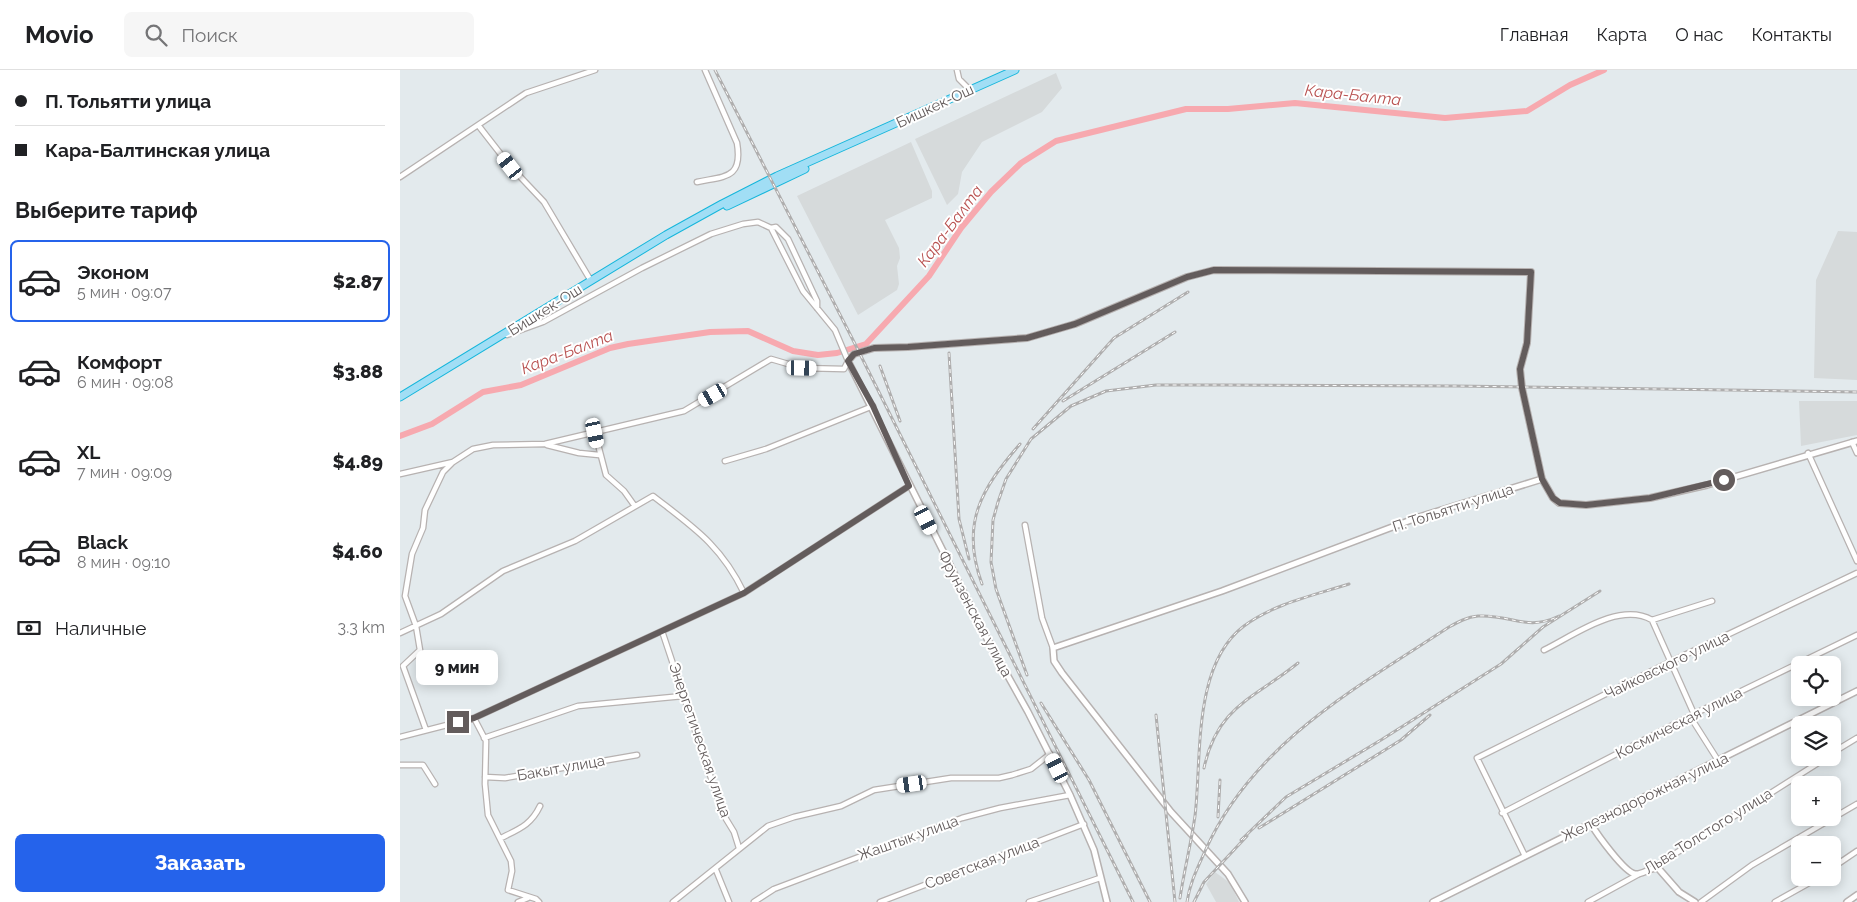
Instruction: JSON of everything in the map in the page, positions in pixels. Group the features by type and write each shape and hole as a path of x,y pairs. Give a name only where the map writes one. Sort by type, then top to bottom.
{"highway":[{"name":"Бишкек-Ош","path":"400,397 504,336 690,222 775,184 855,143 969,89 1015,70"}],"street":[{"path":"400,177 526,93 595,70"},
{"path":"697,182 730,175 736,167 739,154 737,143 705,70"},
{"path":"956,70 959,78 969,89"},
{"path":"478,125 510,166 544,202 591,281"},
{"path":"504,336 543,322 642,268 711,234 743,224 758,222 771,228 776,227 788,239 817,301 817,308"},
{"name":"Фрунзенская улица","path":"771,228 803,291 835,330 848,361 873,406 909,486 985,635 1050,754 1084,824 1094,850 1107,902"},
{"path":"426,730 403,666 420,650 416,626 405,596 412,554 423,528 425,510 443,472 453,462 473,449 493,445 545,444 684,411 771,359 802,368 844,369 854,354 874,348 1027,338 1075,324 1187,277 1214,270 1531,272 1527,343 1520,369 1522,388 1542,479 1553,498 1560,503 1595,504 1650,498 1707,485 1808,453 1854,441 1857,453"},
{"path":"725,461 766,449 873,406"},
{"path":"595,433 606,475 624,490 634,506"},
{"path":"545,444 579,453 600,455"},
{"path":"1808,453 1857,561"},
{"path":"400,474 453,462"},
{"name":"П. Тольятти улица","path":"1053,648 1222,591 1419,517 1542,479"},
{"path":"400,737 474,718 744,593 909,486"},
{"path":"400,633 441,614 503,572 575,541 653,496 710,540 735,575 744,593"},
{"path":"1025,525 1042,618 1053,648 1054,661 1062,674 1171,812 1228,874 1245,902"},
{"name":"Чайковского улица","path":"1502,813 1477,758 1670,662 1857,573"},
{"path":"1652,620 1712,601"},
{"path":"1544,650 1596,623 1613,617 1630,613 1644,615 1652,620 1694,714 1693,721 1700,736 1718,762"},
{"name":"Энергетическая улица","path":"662,631 723,814 734,832 740,848"},
{"name":"Космическая улица","path":"1502,813 1694,714 1857,635"},
{"name":"Железнодорожная улица","path":"1433,902 1718,762 1857,691"},
{"path":"484,738 578,706 684,696"},
{"path":"474,718 484,738 488,814 494,830 501,838 511,861 512,871 508,890 536,899 539,902"},
{"path":"1841,748 1857,738"},
{"path":"673,902 716,870 768,826 794,817 841,806 874,790 951,778 999,778 1031,769 1050,754"},
{"name":"Бакыт улица","path":"485,777 505,778 637,755"},
{"path":"400,765 423,765 435,784"},
{"name":"Льва Толстого улица","path":"1588,902 1654,867 1813,766"},
{"name":"Жаштык улица","path":"754,902 774,889 962,818 1000,808 1070,795"},
{"path":"1702,902 1752,865 1857,804"},
{"path":"501,838 520,829 534,818 540,806"},
{"path":"1502,813 1525,856"},
{"name":"Советская улица","path":"880,902 1084,824"},
{"path":"1592,824 1600,841 1631,872 1639,874"},
{"path":"1841,862 1857,851"},
{"path":"1654,867 1661,870 1679,892 1695,902"},
{"path":"716,870 729,902"},
{"path":"1029,902 1100,878"},
{"path":"1775,902 1804,886"},
{"path":"1847,902 1857,895"},
{"path":"518,902 528,898"}],"shaded area":[{"path":"1056,73 1062,88 1042,112 982,142 962,172 958,194 947,205 915,139"},
{"path":"911,142 932,191 932,198 885,220 899,248 900,258 897,266 899,284 897,290 858,315 797,196"},
{"path":"1838,231 1857,232 1857,380 1814,378 1816,280"},
{"path":"1799,401 1857,401 1857,435 1801,446"},
{"path":"1215,872 1230,883 1239,902 1216,902 1206,884"}],"waterway":[{"name":"Кара-Балта","path":"400,436 432,424 483,392 521,385 610,348 628,344 710,332 748,331 793,351 818,355 837,353 866,344 929,276 961,228 991,192 1021,163 1056,141 1186,109 1228,109 1295,103 1445,118 1527,111 1570,85 1604,70"}],"railway":[{"path":"715,70 854,342 1133,902"},
{"path":"1033,429 1114,338 1188,292"},
{"path":"1063,401 1175,332"},
{"path":"949,353 959,519 969,559"},
{"path":"880,366 900,421"},
{"path":"1027,675 996,589 991,562 993,520 998,502 1006,479 1031,439 1071,406 1106,391 1156,385 1224,385 1456,386 1857,392"},
{"path":"982,584 973,543 974,525 978,508 995,476 1020,444"},
{"path":"1180,898 1195,816 1203,714 1207,688 1215,664 1227,643 1255,618 1281,606 1349,584"},
{"path":"1241,840 1286,797 1381,740 1501,664 1543,627 1600,591"},
{"path":"1187,902 1197,868 1226,812 1251,778 1279,748 1311,721 1344,696 1449,627 1463,620 1478,616 1490,616 1528,623 1547,621 1559,616"},
{"path":"1204,768 1210,747 1218,730 1228,717 1240,705 1298,663"},
{"path":"1041,703 1089,780 1150,902"},
{"path":"1156,715 1175,902"},
{"path":"1259,828 1401,740 1430,715"},
{"path":"1218,817 1220,780"},
{"path":"1194,902 1204,882 1247,836"}],"route":[{"path":"458,722 474,718 744,593 909,486 873,406 848,361 854,354 874,348 1027,338 1075,324 1187,277 1214,270 1258,269 1513,274 1531,272 1527,343 1520,369 1522,388 1542,479 1553,498 1560,503 1586,505 1650,498 1724,480"}]}
